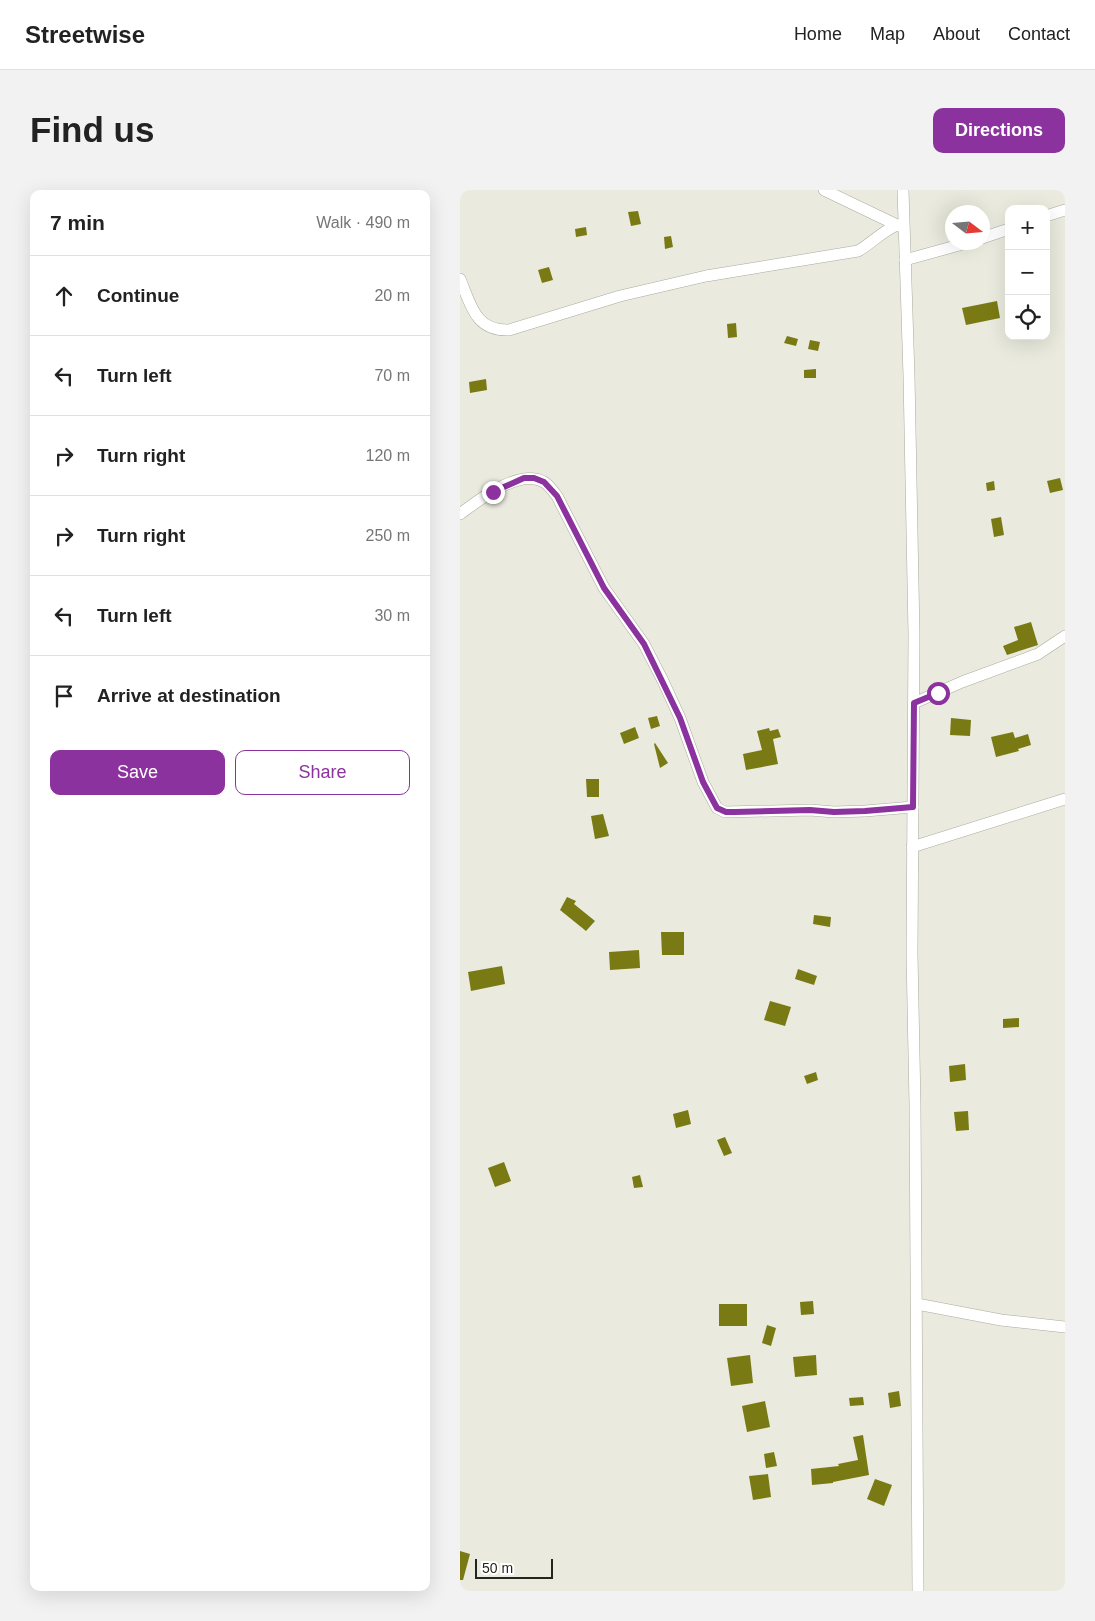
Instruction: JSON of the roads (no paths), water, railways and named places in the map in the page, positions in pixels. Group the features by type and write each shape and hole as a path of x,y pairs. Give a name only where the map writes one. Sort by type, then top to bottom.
{"street":[{"path":"824,190 900,227"},
{"path":"903,190 900,227 905,260 912,498 914,703 912,954 917,1304 918,1591"},
{"path":"1050,215 1065,210"},
{"path":"460,279 474,313 482,323 490,328 509,330 620,296 687,280 858,251 870,244 883,231 900,227"},
{"path":"990,235 1005,230"},
{"path":"905,260 945,249"},
{"path":"460,514 493,492 524,478 540,480 548,485 557,496 604,588 644,644 680,718 703,782 717,808 726,812 810,810 842,812 913,807"},
{"path":"914,703 962,682 1038,654 1065,636"},
{"path":"912,847 1065,799"},
{"path":"917,1304 1001,1320 1065,1327"}]}
